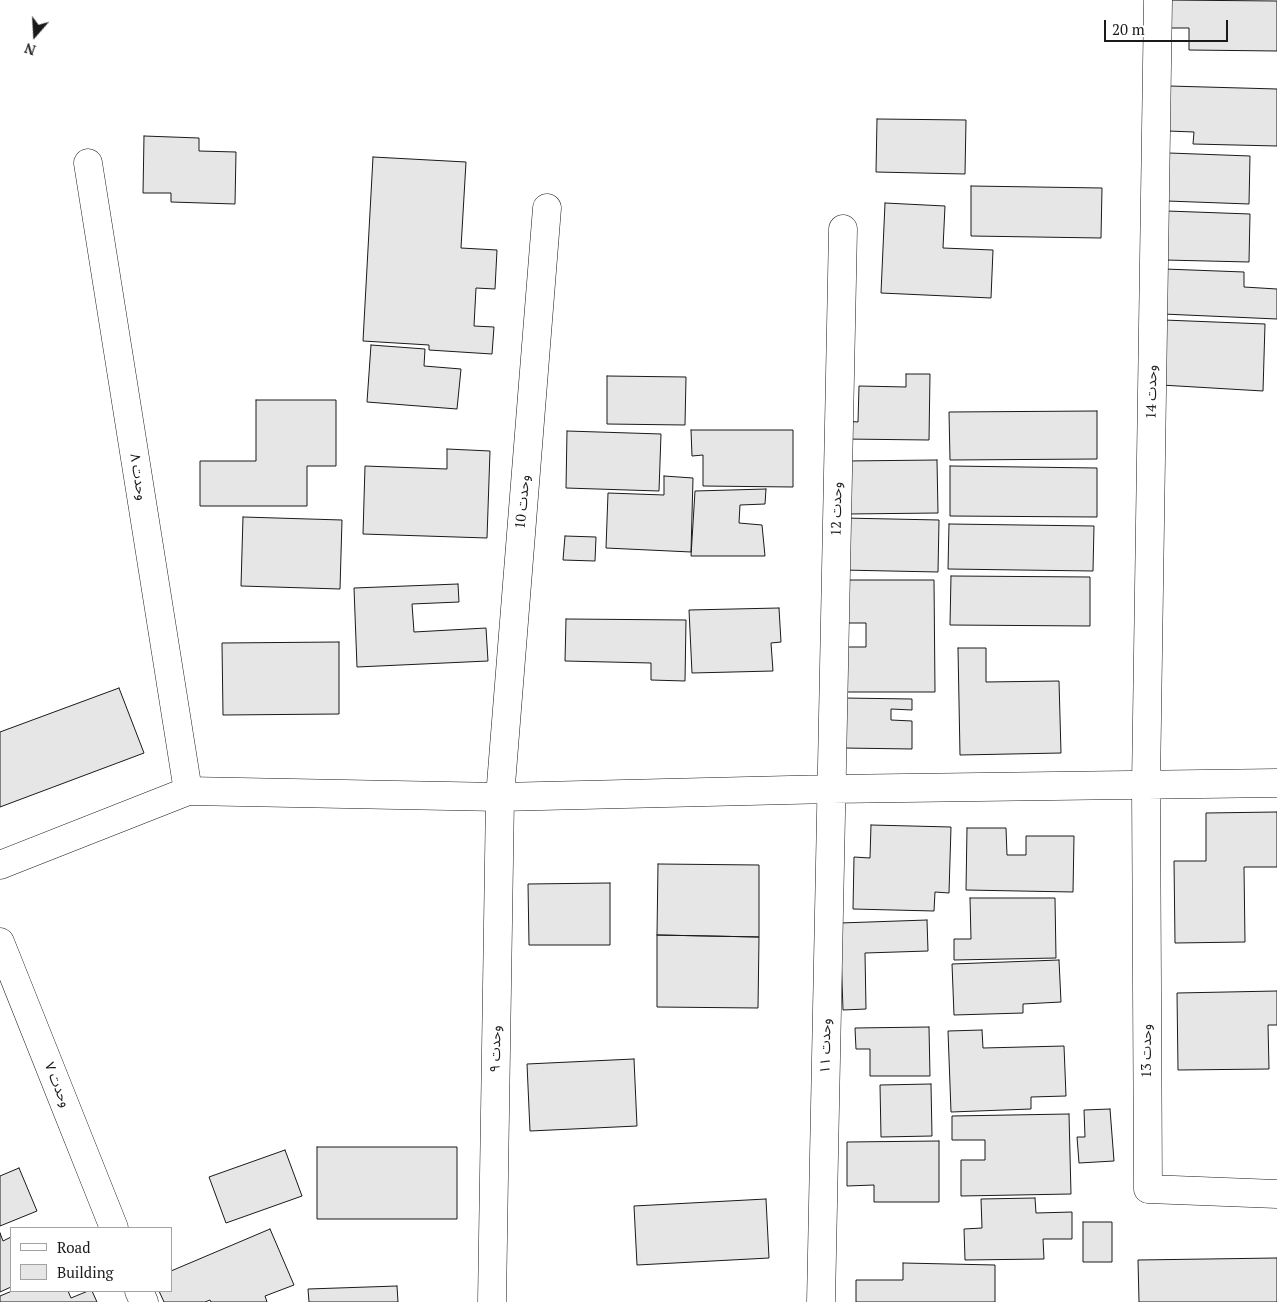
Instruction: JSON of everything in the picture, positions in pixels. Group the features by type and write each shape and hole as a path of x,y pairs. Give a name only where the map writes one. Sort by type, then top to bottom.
{"street":[{"name":"وحدت 14","path":"1146,784 1158,0"},
{"name":"وحدت ۸","path":"88,163 188,791"},
{"name":"وحدت 10","path":"500,797 547,208"},
{"name":"وحدت 12","path":"831,789 843,229"},
{"path":"0,865 188,791 500,797 831,789 1277,783"},
{"name":"وحدت 13","path":"1146,784 1148,1189 1277,1194"},
{"name":"وحدت ۱۱","path":"821,1302 831,789"},
{"name":"وحدت ۹","path":"492,1302 500,797"},
{"name":"وحدت ۷","path":"0,942 114,1227"}],"building":[{"path":"1167,0 1277,1 1277,51 1189,50 1189,28 1167,28"},
{"path":"1169,86 1277,89 1277,146 1193,144 1194,132 1168,131"},
{"path":"877,119 966,120 965,174 876,172"},
{"path":"144,136 199,138 199,151 236,152 235,204 171,202 171,193 143,193"},
{"path":"1169,153 1250,156 1249,204 1167,201"},
{"path":"373,157 466,162 461,248 497,250 495,289 476,288 474,326 494,327 492,354 429,350 429,345 363,341"},
{"path":"971,186 1102,188 1101,238 971,236"},
{"path":"885,203 945,206 943,248 993,250 991,298 881,293"},
{"path":"1167,211 1250,214 1249,262 1165,260"},
{"path":"1165,269 1244,272 1244,287 1277,289 1277,319 1163,314"},
{"path":"1164,320 1265,324 1263,391 1161,385"},
{"path":"371,345 425,349 424,366 461,369 457,409 367,402"},
{"path":"906,374 930,374 929,440 844,439 845,421 858,422 859,386 906,387"},
{"path":"607,376 686,377 685,425 607,424"},
{"path":"256,400 336,400 336,466 307,466 307,506 200,506 200,461 256,461"},
{"path":"1097,411 1097,459 950,460 949,412"},
{"path":"691,430 793,430 793,487 703,486 703,455 692,456"},
{"path":"567,431 661,434 659,491 566,488"},
{"path":"447,449 490,451 487,538 363,534 365,466 447,469"},
{"path":"937,460 938,513 848,514 847,461"},
{"path":"950,466 1097,468 1097,517 950,516"},
{"path":"664,476 693,478 691,552 606,548 608,493 664,495"},
{"path":"766,489 765,504 740,505 739,523 762,525 765,556 691,556 695,491"},
{"path":"243,517 342,520 340,589 241,586"},
{"path":"843,518 939,520 938,572 842,570"},
{"path":"949,524 1094,526 1093,571 948,569"},
{"path":"565,536 596,537 595,561 563,560"},
{"path":"951,576 1090,577 1090,626 950,625"},
{"path":"844,580 934,580 935,692 843,692 843,647 866,647 866,623 845,623"},
{"path":"458,584 459,602 412,604 414,632 486,628 488,661 357,667 354,588"},
{"path":"779,608 781,642 771,643 773,671 692,673 689,610"},
{"path":"566,619 686,620 685,681 651,680 651,663 565,661"},
{"path":"339,642 339,714 223,715 222,643"},
{"path":"958,648 986,648 986,682 1059,681 1061,753 960,755"},
{"path":"119,688 144,753 0,807 0,732"},
{"path":"843,698 912,699 912,710 891,709 891,720 912,721 912,749 843,748"},
{"path":"1277,812 1277,867 1244,867 1245,942 1175,943 1174,861 1206,861 1206,813"},
{"path":"871,825 951,827 949,893 935,892 934,911 853,909 854,857 870,858"},
{"path":"967,828 1006,828 1007,855 1026,855 1026,836 1074,836 1073,892 966,890"},
{"path":"658,864 759,865 759,937 657,935"},
{"path":"610,883 610,945 529,945 528,884"},
{"path":"970,898 1055,898 1056,958 954,960 954,939 971,939"},
{"path":"927,920 928,951 865,953 866,1009 843,1010 840,923"},
{"path":"657,935 759,937 758,1008 657,1007"},
{"path":"1059,960 1061,1002 1023,1004 1023,1013 954,1015 952,964"},
{"path":"1277,991 1277,1025 1268,1025 1269,1069 1178,1070 1177,993"},
{"path":"929,1027 930,1076 870,1076 870,1049 856,1049 855,1028"},
{"path":"982,1030 983,1048 1064,1046 1066,1096 1031,1097 1031,1109 951,1112 948,1031"},
{"path":"634,1059 637,1126 530,1131 527,1064"},
{"path":"931,1084 932,1136 881,1137 880,1085"},
{"path":"1110,1109 1114,1161 1079,1163 1077,1137 1085,1137 1084,1110"},
{"path":"1069,1114 1071,1194 961,1196 961,1160 985,1160 985,1140 952,1140 952,1116"},
{"path":"939,1141 939,1202 874,1202 874,1185 847,1186 847,1142"},
{"path":"317,1147 457,1147 457,1219 317,1219"},
{"path":"285,1150 302,1196 226,1223 209,1177"},
{"path":"19,1168 37,1211 0,1226 0,1176"},
{"path":"1035,1198 1036,1213 1072,1212 1072,1239 1043,1239 1044,1259 965,1260 964,1229 982,1228 981,1199"},
{"path":"766,1199 769,1258 637,1265 634,1206"},
{"path":"1083,1222 1112,1222 1112,1262 1083,1262"},
{"path":"270,1229 294,1285 265,1296 267,1302 211,1302 210,1300 205,1302 164,1302 159,1292 172,1292 172,1271"},
{"path":"0,1233 3,1241 10,1238 10,1287 0,1292"},
{"path":"1277,1258 1277,1302 1139,1302 1138,1260"},
{"path":"903,1263 995,1265 995,1302 856,1302 856,1280 903,1280"},
{"path":"397,1286 398,1302 309,1302 308,1289"},
{"path":"10,1292 68,1292 71,1298 86,1292 92,1292 97,1302 0,1302 0,1296"}]}
